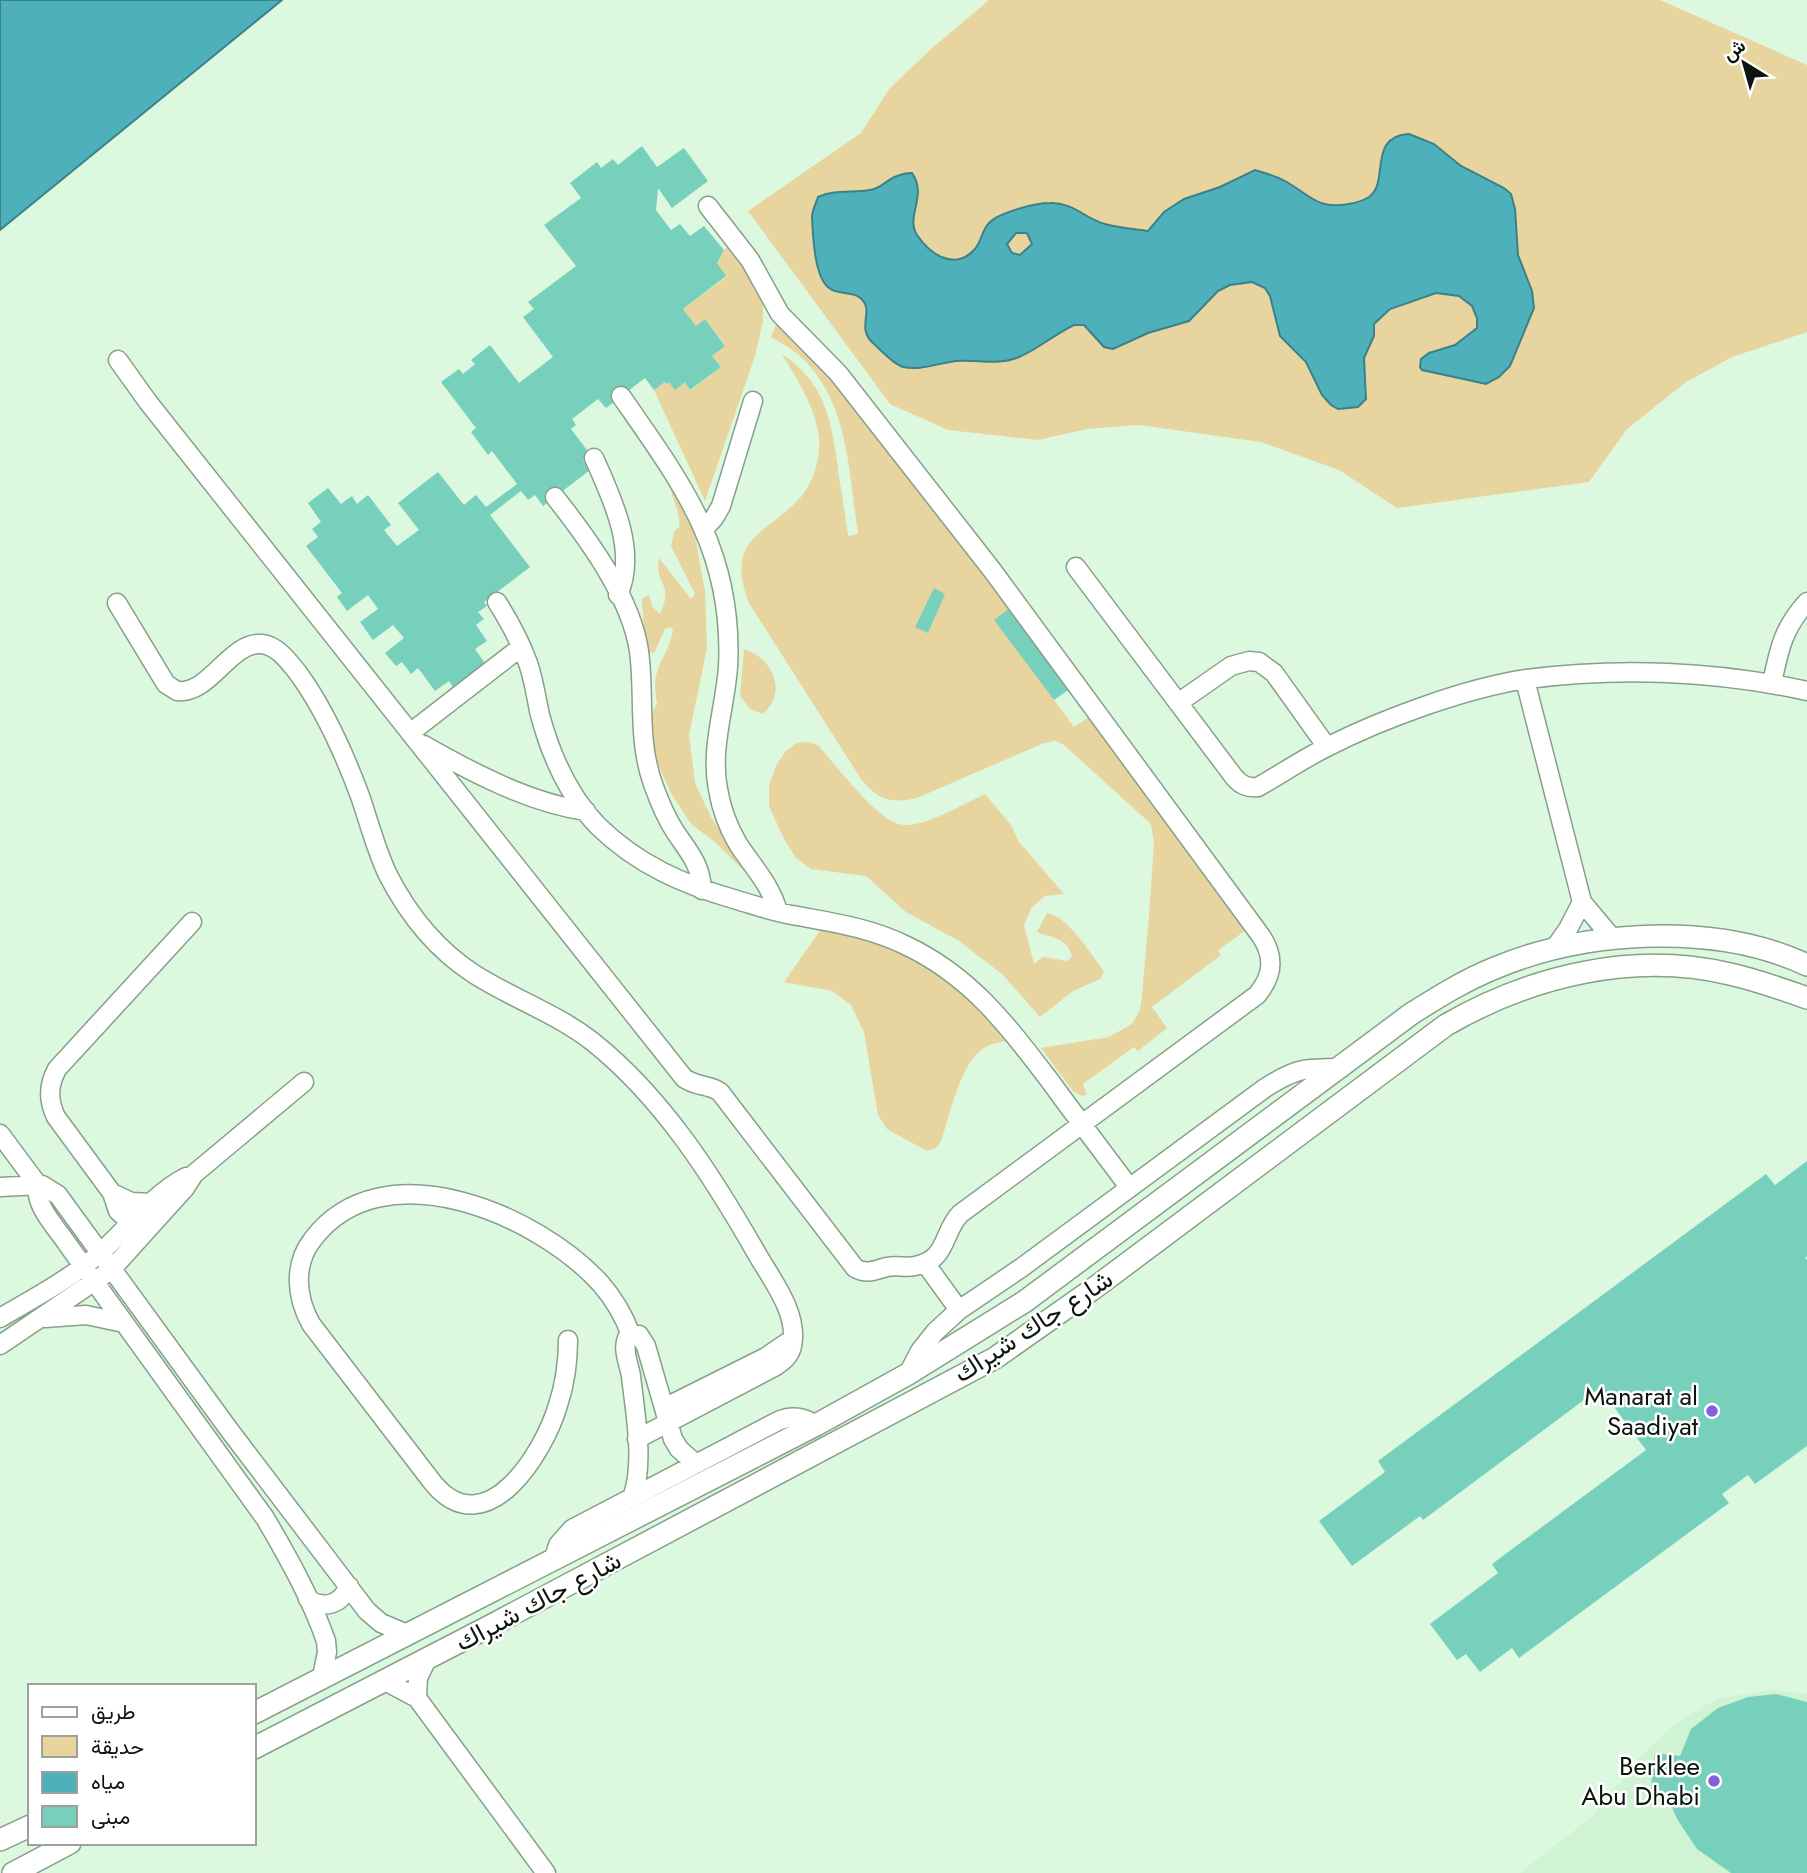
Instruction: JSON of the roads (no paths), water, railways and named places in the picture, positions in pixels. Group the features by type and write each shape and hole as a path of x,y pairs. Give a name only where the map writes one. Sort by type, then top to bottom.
{"street":[{"path":"118,360 148,402 681,1075 691,1083 711,1087 720,1092 851,1264 860,1271 925,1263 940,1252 950,1227 960,1214 1257,995 1269,977 1271,955 1267,945 992,570 838,373 780,314 750,260 708,206"},
{"path":"621,396 677,477 704,528 722,589 728,643 725,694 715,753 718,789 729,825 738,843 767,883 778,912"},
{"path":"704,528 721,506 753,401"},
{"path":"594,458 610,497 626,556 625,576 618,595"},
{"path":"555,496 594,551 631,622 639,650 643,737 652,781 666,816 695,859 702,879 702,890"},
{"path":"1076,567 1234,777 1246,787 1258,787 1327,747 1402,715 1457,696 1525,680 1649,673 1772,683 1807,691"},
{"path":"496,602 522,647 555,763 586,811 614,841 632,856 702,890 778,912 840,923 879,934 916,951 951,972 973,989 1010,1029 1129,1187"},
{"path":"1772,683 1780,642 1787,627 1807,602"},
{"path":"117,603 166,684 177,691 195,689 249,647 263,644 276,649 307,686 327,719 359,794 387,873 416,918 438,944 472,973 556,1016 594,1043 656,1105 698,1158 735,1216 784,1302 792,1336 766,1357 666,1415 637,1439"},
{"path":"413,736 522,647"},
{"path":"1178,703 1231,666 1240,662 1258,662 1274,673 1327,747"},
{"path":"1525,680 1582,902 1613,939"},
{"path":"413,736 469,769 508,786 553,803 586,811"},
{"path":"1554,949 1582,902"},
{"path":"139,1226 118,1211 112,1193 55,1117 50,1098 52,1078 64,1061 191,922"},
{"name":"شارع جاك شيراك","path":"256,1712 816,1425 908,1374 1024,1302 1411,1014 1456,986 1495,968 1554,949 1613,939 1674,936 1728,941 1781,954 1807,965"},
{"name":"شارع جاك شيراك","path":"256,1747 995,1358 1093,1289 1446,1026 1488,1003 1551,979 1607,968 1638,966 1668,966 1728,973 1807,998"},
{"path":"908,1374 920,1351 935,1332 959,1310 1286,1075 1303,1068 1341,1068"},
{"path":"0,1345 111,1270 152,1203 175,1183 194,1174 304,1083"},
{"path":"0,1134 38,1185 37,1192 42,1206 83,1266 265,1518 326,1641 327,1652 322,1677"},
{"path":"0,1318 83,1266 139,1226 185,1188 194,1174"},
{"path":"0,1187 38,1185 48,1187 58,1195 99,1254 367,1611 381,1623 407,1634"},
{"path":"112,1193 131,1202 152,1203"},
{"path":"568,1340 566,1374 558,1407 550,1428 527,1465 498,1497 478,1505 457,1503 447,1498 433,1483 311,1324 305,1313 299,1289 303,1255 308,1244 329,1221 341,1212 369,1200 383,1196 411,1195 457,1201 516,1223 569,1256 589,1272 610,1296 631,1335"},
{"path":"925,1263 959,1310"},
{"path":"41,1318 86,1315 124,1323"},
{"path":"632,1498 638,1477 631,1376 625,1346 625,1340 631,1335 639,1335 646,1346 666,1415 679,1448 696,1464"},
{"path":"554,1558 558,1545 566,1534 786,1418 802,1418 816,1425"},
{"path":"308,1600 324,1605 332,1604 346,1594 349,1586"},
{"path":"417,1698 418,1678 427,1659"},
{"path":"385,1681 417,1698 546,1873"},
{"path":"0,1840 28,1827"},
{"path":"13,1873 66,1845"}],"water":[{"path":"0,0 282,0 0,230"},
{"path":"1409,134 1434,144 1461,166 1511,194 1515,209 1518,255 1532,291 1534,308 1510,366 1499,377 1486,384 1422,370 1420,367 1421,359 1429,353 1455,345 1477,328 1477,318 1472,306 1459,296 1436,293 1390,309 1374,324 1374,336 1364,358 1366,399 1358,407 1338,409 1322,395 1306,362 1280,336 1270,296 1265,288 1252,282 1230,285 1218,291 1189,321 1148,333 1113,349 1104,347 1084,325 1074,325 1011,360 956,361 922,367 903,367 868,338 864,302 855,295 829,288 824,283 817,265 812,217 818,197 830,193 875,189 904,174 912,173 918,190 913,221 917,235 935,254 943,258 958,259 974,250 989,223 1018,209 1058,203 1105,224 1148,231 1164,212 1184,199 1220,187 1255,170 1282,179 1321,203 1354,203 1369,197 1375,190 1383,151 1396,137","holes":["1016,233 1027,233 1032,244 1020,255 1012,253 1007,244"]}],"place":[{"name":"Manarat al Saadiyat","path":"1712,1411"},
{"name":"Berklee Abu Dhabi","path":"1714,1781"}]}
